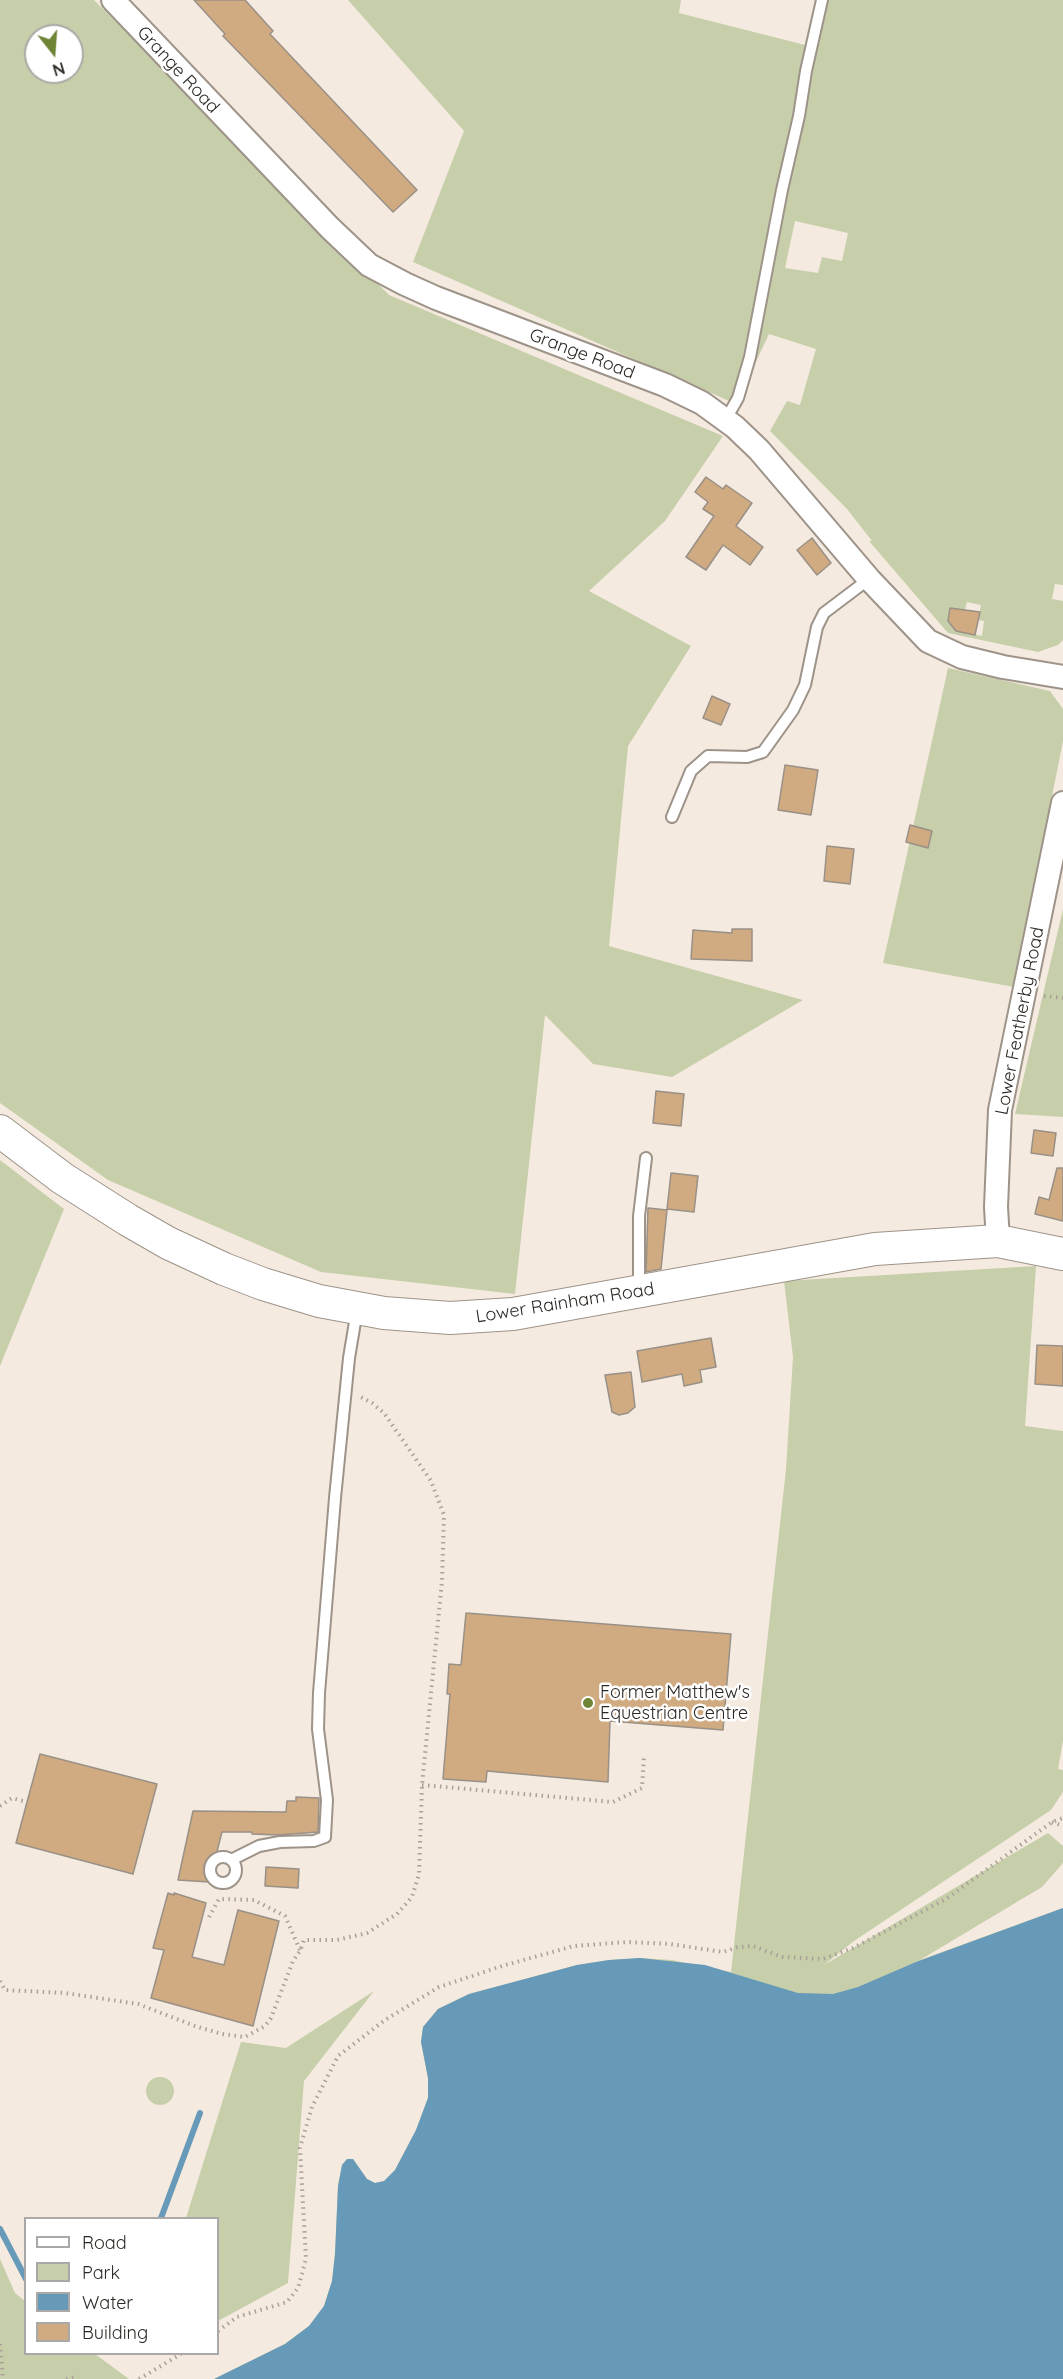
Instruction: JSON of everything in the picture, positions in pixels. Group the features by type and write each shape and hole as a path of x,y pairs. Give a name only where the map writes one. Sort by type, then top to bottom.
{"main road":[{"name":"Lower Rainham Road","path":"0,1131 62,1178 168,1243 253,1281 319,1301 357,1309 431,1317 483,1317 535,1311 874,1249 998,1241 1063,1254"}],"street":[{"name":"Grange Road","path":"113,0 330,228 369,265 436,298 665,385 702,404 726,419 759,450 869,579 916,631 934,645 962,657 1003,667 1063,677"},
{"name":"Lower Featherby Road","path":"998,1241 996,1207 1000,1110 1063,803"}],"lane":[{"path":"726,419 738,398 750,357 822,0"},
{"path":"672,817 691,771 708,756 747,758 763,752 793,710 805,685 817,627 824,613 869,579"},
{"path":"640,1292 639,1216 646,1158"},
{"path":"231,1860 259,1846 320,1840 325,1837 327,1800 318,1720 321,1653 334,1498 351,1342 357,1309"}],"path":[{"path":"422,1785 613,1802 642,1788 644,1756"},
{"path":"0,1806 12,1798 27,1802"},
{"path":"219,2330 237,2317 287,2302 298,2288 306,2259 300,2148 312,2107 338,2056 385,2020 439,1987 574,1946 649,1943 723,1952 738,1947 753,1946 782,1957 823,1959 853,1948 946,1899 1052,1822 1063,1818"},
{"path":"1052,1822 1063,1826"},
{"path":"209,1917 219,1899 254,1900 285,1916 300,1951"},
{"path":"0,2344 3,2379"},
{"path":"139,2379 179,2355"},
{"path":"66,2379 75,2377"}],"green space":[{"path":"0,0 94,0 389,295 723,436 665,521 589,591 691,646 628,746 609,946 803,1000 672,1077 593,1064 545,1015 515,1294 321,1272 108,1180 0,1103"},
{"path":"348,0 681,0 679,13 813,47 822,0 1063,0 1063,585 1055,584 1052,599 1063,601 1063,640 1058,645 1038,652 948,633 869,541 872,541 847,509 770,431 787,401 800,405 816,349 769,334 736,404 413,262 464,131","holes":["795,221 848,233 842,261 822,257 818,273 785,268","967,602 981,605 978,620 984,621 982,636 956,631 951,608 965,610"]},
{"path":"948,668 1050,691 1063,709 1063,741 1014,987 883,963"},
{"path":"1063,909 1063,1117 1015,1114"},
{"path":"0,1160 64,1209 0,1366"},
{"path":"1036,1266 1025,1426 1063,1431 1063,1741 1058,1769 1063,1770 1063,1792 1051,1810 854,1941 824,1965 1048,1833 1063,1846 1063,1863 1042,1887 920,1960 1063,1908 1063,2379 214,2379 285,2344 309,2326 324,2306 332,2281 338,2186 342,2165 347,2159 353,2159 367,2179 375,2183 384,2181 395,2170 416,2130 428,2098 428,2078 421,2042 423,2027 438,2009 469,1994 577,1965 609,1960 640,1958 672,1960 731,1972 786,1469 793,1357 784,1281"},
{"path":"374,1991 304,2081 288,2283 219,2320 219,2217 186,2217 241,2042 286,2048"},
{"path":"160,2077 170,2081 174,2091 170,2101 160,2105 150,2101 146,2091 150,2081"},
{"path":"0,2259 15,2293 24,2300 24,2355 96,2355 129,2379 0,2379"}],"water":[{"path":"1063,1908 1063,2379 214,2379 285,2344 309,2326 324,2306 332,2281 338,2186 342,2165 347,2159 353,2159 367,2179 375,2183 384,2181 395,2170 416,2130 428,2098 428,2078 421,2042 423,2027 438,2009 469,1994 577,1965 640,1958 705,1965 798,1993 833,1994 858,1987 916,1962"}],"building":[{"path":"194,0 245,0 273,31 270,34 417,190 393,212 223,36 225,34"},
{"path":"706,477 723,489 726,485 752,503 736,526 763,547 750,565 723,545 706,570 686,557 714,516 703,509 708,502 695,492"},
{"path":"812,538 831,563 817,575 797,550"},
{"path":"950,608 980,612 975,635 956,631 948,621"},
{"path":"712,696 730,704 721,725 703,718"},
{"path":"785,765 818,770 811,815 778,810"},
{"path":"910,825 932,831 928,848 906,842"},
{"path":"827,846 854,849 850,884 824,881"},
{"path":"732,929 752,929 752,961 691,959 693,930 732,933"},
{"path":"656,1091 684,1094 681,1126 653,1123"},
{"path":"1034,1130 1056,1133 1053,1156 1031,1153"},
{"path":"1057,1168 1063,1168 1063,1221 1035,1214 1039,1197 1049,1200"},
{"path":"671,1173 698,1176 694,1212 667,1209"},
{"path":"648,1208 667,1210 661,1269 646,1272"},
{"path":"711,1338 716,1367 700,1370 702,1382 684,1386 682,1374 642,1382 637,1351"},
{"path":"1037,1345 1063,1346 1063,1386 1035,1384"},
{"path":"631,1372 635,1407 628,1413 619,1415 612,1412 605,1375"},
{"name":"Former Matthew's Equestrian Centre","path":"466,1613 731,1634 723,1730 610,1721 608,1782 487,1771 486,1782 443,1779 450,1694 447,1694 449,1664 461,1665"},
{"path":"40,1754 157,1784 133,1874 16,1843"},
{"path":"296,1797 319,1798 318,1832 278,1835 222,1832 209,1882 178,1880 193,1811 286,1812 287,1801 296,1801"},
{"path":"266,1867 299,1869 298,1888 265,1886"},
{"path":"168,1893 206,1903 192,1957 224,1965 238,1910 279,1921 253,2026 151,1998 164,1950 153,1948"}],"waterway":[{"path":"161,2217 200,2113"},
{"path":"0,2229 24,2275"}],"place":[{"name":"Former Matthew's Equestrian Centre","path":"588,1703"}]}
